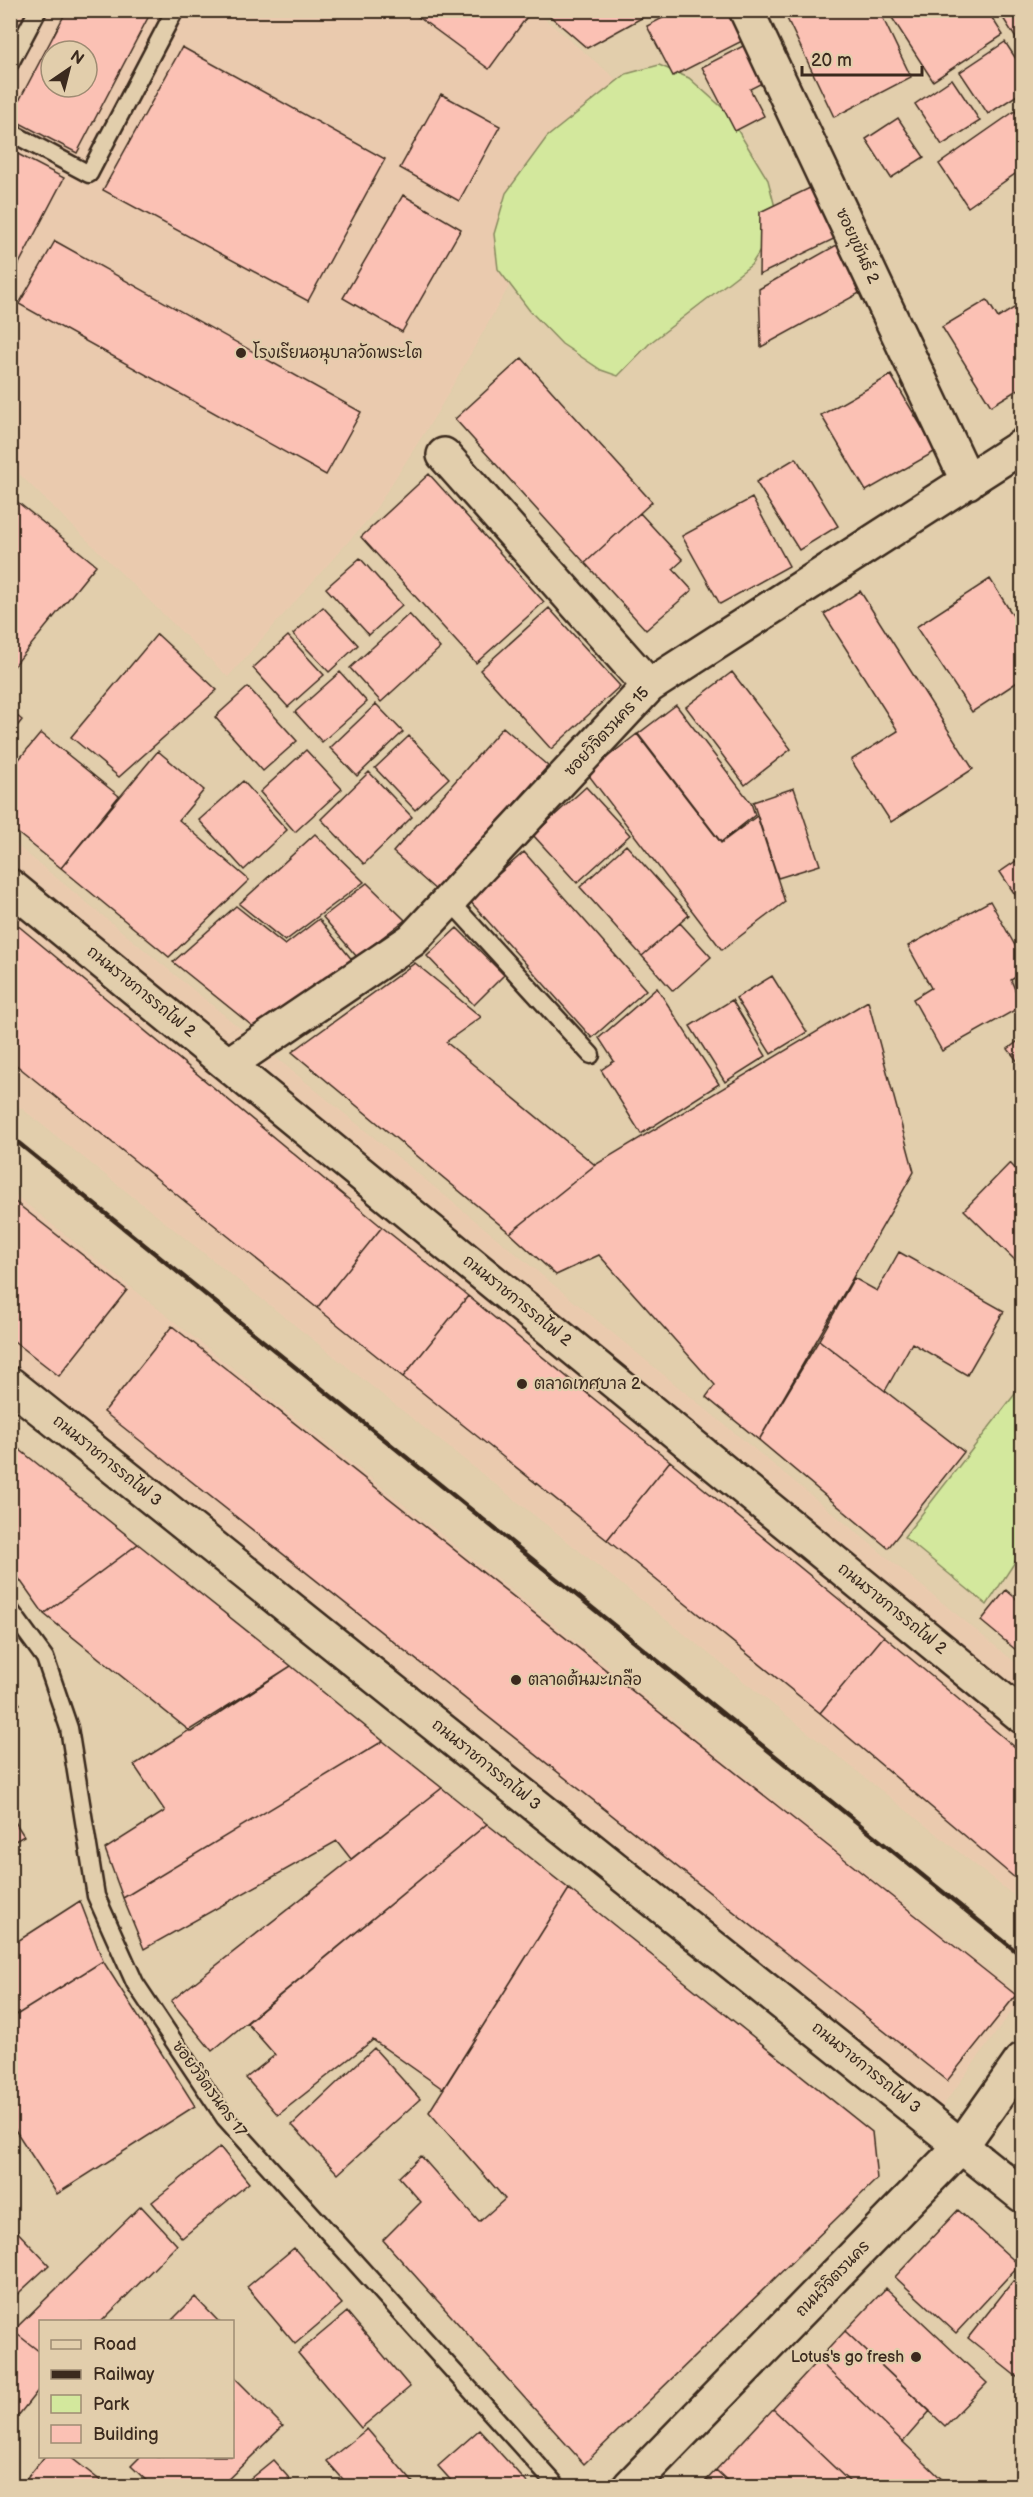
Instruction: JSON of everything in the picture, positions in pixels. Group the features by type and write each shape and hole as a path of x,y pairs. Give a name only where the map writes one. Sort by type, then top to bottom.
{"street":[{"name":"ซอยขุขันธ์ 2","path":"746,10 968,482"},
{"name":"ซอยวิจิตรนคร 15","path":"229,1064 412,940 649,686 1023,446"},
{"path":"444,455 649,686"},
{"name":"ถนนราชการรถไฟ 2","path":"10,886 1023,1716"},
{"name":"ถนนราชการรถไฟ 3","path":"10,1384 1023,2195"},
{"name":"ถนนวิจิตรนคร","path":"630,2487 962,2145 1023,2060"}],"lane":[{"path":"10,63 38,10"},
{"path":"10,132 89,174 175,10"},
{"path":"450,901 591,1055"},
{"name":"ซอยวิจิตรนคร 17","path":"10,1610 45,1658 69,1728 96,1896 135,1983 225,2118 557,2487"}],"shaded area":[{"name":"โรงเรียนอนุบาลวัดพระโต","path":"10,11 535,11 623,85 437,413 371,516 228,677 11,466"},
{"name":"ตลาดเทศบาล 2","path":"10,840 1022,1668 1022,1902 11,1100"},
{"name":"ตลาดต้นมะเกลือ","path":"10,1191 1022,1997 942,2107 11,1362"}],"green space":[{"path":"659,65 689,78 726,111 768,180 776,211 765,243 751,265 650,343 618,376 601,370 562,344 530,311 498,269 494,234 506,193 547,137 626,74"},
{"path":"1022,1385 1022,1551 987,1605 904,1537"}],"building":[{"path":"67,10 152,10 77,153 10,118 39,63 39,99 99,99 99,39 52,39"},
{"path":"409,10 524,10 529,14 489,69"},
{"path":"543,10 656,10 587,48"},
{"path":"678,10 736,10 750,37 673,76 647,26"},
{"path":"783,10 879,10 911,77 834,117"},
{"path":"887,10 987,10 1003,35 933,81"},
{"path":"998,10 1022,10 1022,48"},
{"path":"1005,42 1022,68 1022,92 988,114 960,72"},
{"path":"747,44 766,81 750,89 764,116 735,131 702,67"},
{"path":"182,47 385,159 308,301 103,190"},
{"path":"952,79 980,121 942,145 915,104"},
{"path":"441,94 500,126 459,201 400,168"},
{"path":"1015,111 1022,121 1022,169 968,207 939,164"},
{"path":"898,118 924,157 891,178 866,139"},
{"path":"10,150 64,178 10,281"},
{"path":"814,186 840,236 759,275 760,212"},
{"path":"403,195 461,229 402,332 343,298"},
{"path":"55,241 361,412 326,475 19,304"},
{"path":"842,242 865,290 761,347 759,289"},
{"path":"987,300 998,318 1022,303 1022,387 991,406 942,327"},
{"path":"522,358 652,502 585,563 455,419"},
{"path":"891,375 936,451 866,491 821,415"},
{"path":"796,458 838,526 799,550 756,482"},
{"path":"429,474 544,602 476,663 361,537"},
{"path":"10,496 96,565 10,671"},
{"path":"752,498 789,566 720,604 682,536"},
{"path":"640,513 683,560 673,569 692,590 646,630 585,563"},
{"path":"360,558 402,605 369,635 326,588"},
{"path":"990,579 1022,630 1022,679 972,712 916,627"},
{"path":"860,591 973,769 891,822 851,760 898,731 824,614"},
{"path":"323,607 358,645 329,672 293,634"},
{"path":"549,608 620,686 551,749 480,670"},
{"path":"409,614 440,648 381,702 350,668"},
{"path":"157,634 217,690 119,777 71,737"},
{"path":"288,636 324,675 288,707 253,668"},
{"path":"340,672 367,702 322,742 295,712"},
{"path":"732,672 791,749 745,785 686,707"},
{"path":"248,687 297,741 263,771 215,717"},
{"path":"376,704 403,732 357,776 330,748"},
{"path":"676,705 751,803 755,815 721,842 638,734"},
{"path":"10,710 22,720 10,735"},
{"path":"503,727 548,766 437,891 393,852"},
{"path":"41,733 119,796 61,868 10,827 10,770"},
{"path":"637,734 721,843 757,816 785,902 722,950 587,773"},
{"path":"409,736 449,778 415,810 375,768"},
{"path":"306,750 342,789 295,832 260,792"},
{"path":"158,751 204,790 179,820 249,880 169,957 61,868"},
{"path":"369,772 412,817 364,864 321,819"},
{"path":"243,781 287,830 244,870 199,820"},
{"path":"586,787 630,835 577,883 533,835"},
{"path":"794,788 820,865 778,878 753,802"},
{"path":"315,834 364,882 285,941 239,904"},
{"path":"626,845 689,915 642,956 580,887"},
{"path":"524,852 646,990 592,1038 469,900"},
{"path":"1022,857 1022,905 1000,872"},
{"path":"367,883 405,920 357,957 323,917"},
{"path":"990,901 1022,958 1022,973 1011,980 1022,1006 942,1051 913,999 931,988 908,946"},
{"path":"236,906 285,945 319,919 353,961 261,1033 173,962"},
{"path":"10,919 382,1227 317,1308 10,1060"},
{"path":"680,923 711,957 673,991 642,956"},
{"path":"457,928 504,975 474,1005 427,956"},
{"path":"415,963 481,1017 446,1042 595,1165 510,1233 292,1052"},
{"path":"772,976 807,1032 771,1054 736,998"},
{"path":"657,988 719,1084 641,1134 601,1070 614,1061 599,1038"},
{"path":"732,1000 766,1056 725,1082 690,1026"},
{"path":"868,1001 914,1172 759,1440 706,1397 715,1385 599,1255 556,1275 510,1233 595,1165"},
{"path":"1022,1038 1022,1067 1008,1049"},
{"path":"1010,1163 1022,1176 1022,1267 964,1210"},
{"path":"10,1198 127,1290 59,1376 10,1338"},
{"path":"382,1227 468,1296 403,1377 317,1308"},
{"path":"899,1252 1004,1311 967,1375 912,1343 885,1391 819,1340 854,1278 877,1291"},
{"path":"468,1296 670,1461 607,1540 403,1377"},
{"name":"ตลาดต้นมะเกลือ","path":"172,1326 1016,1995 947,2081 104,1412"},
{"path":"819,1340 964,1452 888,1548 759,1440"},
{"path":"10,1442 138,1544 44,1614 10,1566"},
{"path":"670,1461 884,1636 820,1713 607,1540"},
{"path":"138,1544 291,1666 191,1732 44,1614"},
{"path":"1006,1590 1019,1601 1022,1597 1022,1655 981,1621"},
{"path":"884,1636 1022,1753 1022,1884 820,1713"},
{"path":"291,1666 383,1741 123,1898 105,1849 165,1811 134,1765"},
{"path":"10,1692 20,1704 10,1712"},
{"path":"383,1741 442,1788 351,1859 337,1841 144,1949 123,1898"},
{"path":"442,1788 487,1824 212,2051 171,2001"},
{"path":"10,1814 24,1836 10,1844"},
{"path":"487,1824 569,1889 443,2089 373,2040 278,2115 246,2078 275,2055 247,2023"},
{"path":"569,1889 872,2132 877,2179 584,2464 383,2240 421,2202 399,2177 421,2156 479,2222 505,2199 429,2112"},
{"path":"80,1901 103,1961 10,2019 10,1946"},
{"path":"103,1961 195,2106 57,2194 10,2122 10,2019"},
{"path":"374,2048 420,2099 338,2174 292,2125"},
{"path":"220,2147 249,2183 182,2238 152,2202"},
{"path":"141,2206 177,2245 103,2320 39,2320 39,2351 13,2331"},
{"path":"958,2210 1019,2265 956,2333 895,2277"},
{"path":"10,2224 49,2265 10,2301"},
{"path":"294,2248 342,2304 295,2344 247,2287"},
{"path":"1013,2281 1022,2288 1022,2381 968,2338"},
{"name":"Lotus's go fresh","path":"886,2288 987,2383 945,2426 845,2331"},
{"path":"195,2297 217,2320 172,2320"},
{"path":"347,2312 410,2387 361,2428 298,2353"},
{"path":"13,2331 39,2351 39,2389 10,2426 10,2334"},
{"path":"845,2331 930,2411 903,2442 818,2360"},
{"path":"818,2360 949,2486 854,2486 773,2409"},
{"path":"234,2377 283,2426 221,2486 152,2486 131,2466 139,2458 234,2458"},
{"path":"773,2409 854,2486 733,2486 716,2470"},
{"path":"367,2429 416,2486 349,2486 327,2461"},
{"path":"479,2430 530,2486 456,2486 438,2466"},
{"path":"43,2458 72,2458 107,2486 21,2486"},
{"path":"273,2460 296,2486 241,2486"},
{"path":"716,2470 733,2486 701,2486"}],"railway":[{"path":"10,1136 1022,1956"}],"place":[{"name":"โรงเรียนอนุบาลวัดพระโต","path":"241,353"},
{"name":"ตลาดเทศบาล 2","path":"522,1384"},
{"name":"ตลาดต้นมะเกลือ","path":"516,1680"},
{"name":"Lotus's go fresh","path":"916,2357"}]}
